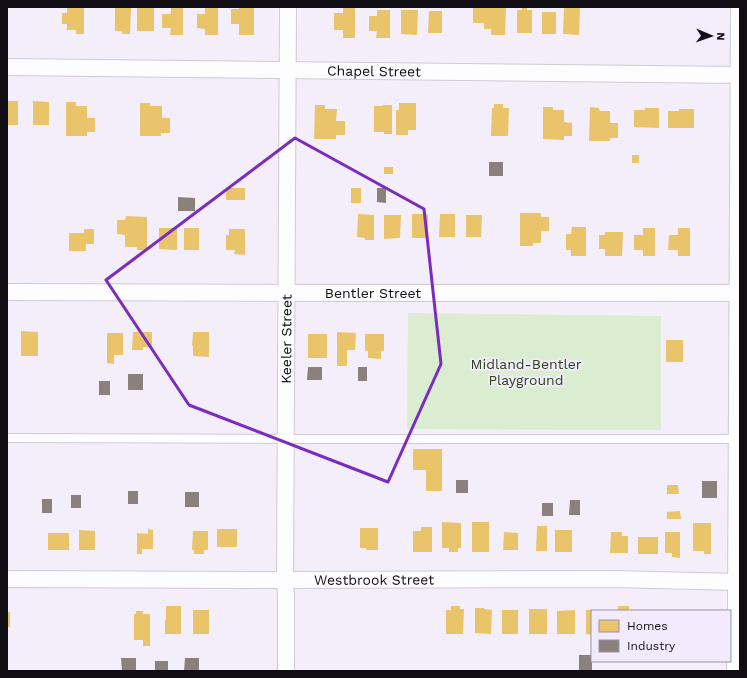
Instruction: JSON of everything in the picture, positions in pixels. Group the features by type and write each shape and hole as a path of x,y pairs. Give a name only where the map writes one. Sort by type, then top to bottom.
{"street":[{"name":"Keeler Street","path":"286,671 285,580 288,7"},
{"path":"735,671 738,582 739,7"},
{"name":"Chapel Street","path":"7,67 739,74"},
{"name":"Bentler Street","path":"7,292 739,293"},
{"name":"Westbrook Street","path":"7,579 612,579 738,582"}],"lane":[{"path":"7,438 738,438"}],"highlighted area":[{"path":"295,138 424,209 441,364 388,482 189,405 106,280"}],"green space":[{"name":"Midland-Bentler Playground","path":"408,313 661,316 661,430 407,429"}],"building: Homes":[{"path":"67,7 84,7 84,34 76,34 76,30 67,30 67,24 62,24 62,13 67,13"},
{"path":"115,7 131,7 130,34 122,34 122,31 115,31"},
{"path":"137,7 154,7 154,31 137,31"},
{"path":"171,7 183,7 183,35 170,35 171,28 162,28 162,14 171,14"},
{"path":"205,7 218,7 218,35 205,35 205,29 197,28 197,14 205,14"},
{"path":"239,7 254,8 254,35 239,35 239,24 231,24 231,9 239,9"},
{"path":"473,7 506,7 505,35 491,35 491,29 484,29 484,23 473,23"},
{"path":"522,7 527,7 527,10 532,10 532,33 517,33 517,10 522,10"},
{"path":"564,7 580,7 579,35 563,34"},
{"path":"343,8 355,8 355,38 343,38 343,30 334,30 334,13 343,13"},
{"path":"377,10 390,10 390,38 376,38 377,31 369,31 369,16 377,16"},
{"path":"401,10 418,10 417,35 401,34"},
{"path":"429,11 442,11 442,33 428,33"},
{"path":"542,12 556,12 556,34 542,34"},
{"path":"7,101 18,101 18,125 7,125"},
{"path":"33,101 49,102 49,125 33,125"},
{"path":"66,102 76,102 76,106 87,106 87,118 95,118 95,132 87,132 87,136 66,136"},
{"path":"140,103 150,103 150,106 162,106 162,118 170,118 170,133 161,133 161,136 140,136"},
{"path":"399,103 416,103 416,130 408,130 408,135 396,135 396,110 399,110"},
{"path":"494,104 503,104 503,108 509,108 508,136 491,136 492,108 494,108"},
{"path":"315,105 325,105 325,109 337,109 336,121 345,121 345,135 336,135 336,139 314,139"},
{"path":"382,105 392,105 392,134 374,132 374,106 383,106"},
{"path":"543,107 553,107 553,110 564,110 564,122 572,123 572,136 564,136 564,140 543,139"},
{"path":"590,107 599,108 600,111 610,111 610,123 618,123 618,138 610,138 610,141 589,141"},
{"path":"645,108 659,108 659,128 634,127 634,110 645,110"},
{"path":"679,109 694,109 694,128 668,128 668,111 679,111"},
{"path":"632,155 639,155 639,163 632,163"},
{"path":"384,167 393,167 393,174 384,174"},
{"path":"226,188 245,188 245,200 226,200"},
{"path":"351,188 361,188 361,203 351,203"},
{"path":"520,213 541,213 541,217 549,217 549,231 541,231 541,243 533,243 533,246 520,246"},
{"path":"358,214 374,215 374,240 365,240 365,238 357,237"},
{"path":"412,214 428,214 428,238 412,238"},
{"path":"440,214 455,214 455,237 439,237"},
{"path":"384,215 401,215 400,238 384,239"},
{"path":"466,215 482,215 481,237 466,237"},
{"path":"126,216 147,217 147,250 137,250 137,247 125,247 125,235 117,234 117,220 125,220"},
{"path":"572,227 586,227 586,256 571,256 571,250 566,250 566,234 571,234"},
{"path":"159,228 177,228 177,250 159,249"},
{"path":"184,228 199,228 199,250 184,250"},
{"path":"643,228 655,228 655,256 643,256 643,250 634,250 634,235 643,235"},
{"path":"678,228 690,228 690,256 678,256 678,250 668,250 669,235 678,235"},
{"path":"84,229 94,229 94,244 86,244 86,251 69,251 69,233 84,233"},
{"path":"229,229 245,229 245,255 234,254 235,250 226,250 226,235 229,235"},
{"path":"605,232 623,232 622,256 605,256 605,249 599,249 599,235 605,235"},
{"path":"21,331 38,332 38,356 21,356"},
{"path":"133,332 152,332 152,347 143,347 143,350 132,350"},
{"path":"193,332 209,332 209,357 193,356"},
{"path":"337,332 356,333 355,350 347,350 347,366 337,366"},
{"path":"107,333 123,333 123,355 114,355 114,364 107,363"},
{"path":"308,334 327,334 327,358 308,358"},
{"path":"365,334 384,334 384,351 381,351 381,359 368,358 368,351 365,351"},
{"path":"666,340 683,340 683,362 666,362"},
{"path":"413,449 442,449 442,491 426,491 426,470 413,470"},
{"path":"667,485 678,485 679,494 667,494"},
{"path":"680,511 681,519 667,519 667,512"},
{"path":"442,522 461,523 461,548 458,548 458,552 449,552 449,548 442,548"},
{"path":"472,522 489,522 489,552 472,552"},
{"path":"693,523 711,523 711,554 704,554 704,551 693,551"},
{"path":"537,526 547,526 547,551 536,551"},
{"path":"421,527 432,527 432,552 413,552 413,531 421,531"},
{"path":"360,528 378,528 378,550 366,550 366,548 360,548"},
{"path":"148,529 153,530 153,549 142,549 142,554 137,554 137,533 148,534"},
{"path":"217,529 237,529 237,547 217,547"},
{"path":"79,530 95,531 95,550 79,550"},
{"path":"555,530 572,530 572,552 555,552"},
{"path":"193,531 208,531 208,550 204,550 204,554 194,554 194,550 192,550"},
{"path":"504,532 518,533 518,550 503,550"},
{"path":"611,532 622,532 622,536 628,536 628,553 610,553"},
{"path":"665,532 680,532 680,558 672,557 672,553 665,553"},
{"path":"48,533 69,533 69,550 48,550"},
{"path":"638,537 658,537 658,554 638,554"},
{"path":"166,606 181,606 181,634 165,634"},
{"path":"451,606 460,606 460,609 464,609 463,634 446,634 446,610 451,610"},
{"path":"618,606 629,606 629,610 618,610"},
{"path":"475,608 492,610 491,634 475,633"},
{"path":"529,609 547,609 547,634 529,634"},
{"path":"193,610 209,610 209,634 193,634"},
{"path":"502,610 518,610 518,634 502,634"},
{"path":"575,610 575,634 557,634 557,611"},
{"path":"586,610 591,610 591,635 586,634"},
{"path":"136,611 143,611 143,614 150,614 150,646 143,646 143,640 134,640 134,614 136,614"},
{"path":"7,612 10,612 10,627 7,627"}],"building: Industry":[{"path":"489,162 503,162 503,176 489,176"},
{"path":"377,188 386,188 386,203 377,202"},
{"path":"178,197 195,198 195,211 178,211"},
{"path":"308,367 322,367 322,380 307,380"},
{"path":"358,367 367,367 367,381 358,381"},
{"path":"128,374 143,374 143,390 128,390"},
{"path":"99,381 110,381 110,395 99,395"},
{"path":"456,480 468,480 468,493 456,493"},
{"path":"702,481 717,481 717,498 702,498"},
{"path":"128,491 138,491 138,504 128,504"},
{"path":"185,492 199,492 199,507 185,507"},
{"path":"71,495 81,495 81,508 71,508"},
{"path":"42,499 52,499 52,513 42,513"},
{"path":"570,500 580,500 580,515 569,515"},
{"path":"542,503 553,503 553,516 542,516"},
{"path":"579,655 591,655 592,671 579,671"},
{"path":"121,658 136,658 136,671 122,671"},
{"path":"185,658 199,658 199,671 184,671"},
{"path":"155,661 168,661 168,671 155,671"}]}
